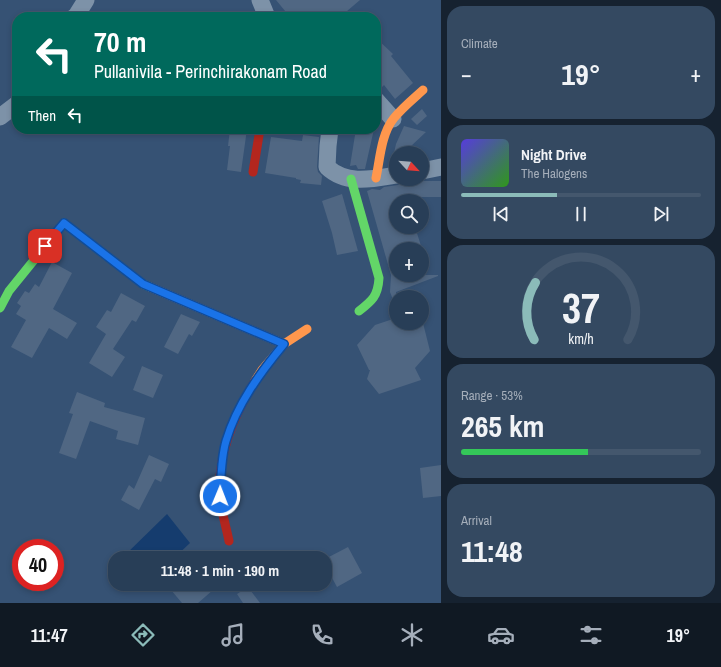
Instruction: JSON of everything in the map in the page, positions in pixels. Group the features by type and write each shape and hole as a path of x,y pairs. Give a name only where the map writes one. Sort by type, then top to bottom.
{"street":[{"path":"78,12 86,0"},
{"path":"260,0 265,12"},
{"path":"376,178 385,133 393,119 423,90"},
{"path":"381,106 393,119"},
{"path":"0,117 12,108"},
{"path":"253,172 259,134"},
{"path":"329,134 327,167 334,174 351,179 389,176"},
{"path":"429,170 441,168"},
{"path":"351,179 379,278 379,291 371,302 359,312"},
{"path":"0,308 9,291 64,223 143,284 284,344"},
{"path":"229,541 220,496 221,468 226,441 242,403 262,370 284,344 307,329"}],"water":[{"path":"167,514 190,543 181,551 129,551"}],"building":[{"path":"276,0 360,0 346,12 286,12"},
{"path":"381,43 393,54 391,56 413,83 395,99 384,85 381,88"},
{"path":"422,109 427,116 417,125 411,119"},
{"path":"404,126 426,132 411,146 396,146"},
{"path":"229,134 246,134 241,172 227,170 230,146 228,146"},
{"path":"355,134 373,134 365,169 358,169 356,165 350,166"},
{"path":"303,135 319,137 317,167 318,172 322,176 321,185 300,183 301,180 296,178 265,173 271,137 302,141"},
{"path":"429,181 441,181 441,197 429,197 429,194 389,194 389,234 417,234 420,242 389,242 389,268 367,191 372,189 380,190 384,187 429,186"},
{"path":"342,194 358,251 337,255 322,201"},
{"path":"52,262 72,273 53,309 77,323 67,339 49,328 32,358 11,347 26,320 16,314 21,306 17,303 25,291 29,293 35,284 39,287"},
{"path":"429,275 438,276 429,279"},
{"path":"391,282 422,282 401,290 390,290"},
{"path":"121,293 145,306 136,322 132,320 113,349 125,357 112,377 89,363 106,334 96,327 107,310 111,312"},
{"path":"181,314 200,322 192,336 189,334 178,354 164,347"},
{"path":"389,320 389,330 425,330 430,351 415,368 421,380 379,394 367,379 370,370 357,345 375,325"},
{"path":"142,366 163,375 153,398 133,390"},
{"path":"77,392 105,403 104,407 145,418 138,445 116,439 118,431 90,421 76,459 59,453 73,414 69,413"},
{"path":"149,455 169,464 161,482 155,479 139,510 121,500 129,485 134,489"},
{"path":"441,465 441,496 423,498 420,468"},
{"path":"348,547 362,573 337,587 332,578 332,555"},
{"path":"172,591 212,591 198,603 182,603"},
{"path":"242,591 251,591 260,603 243,603 237,594"}],"traffic: fast":[{"path":"351,179 379,278 374,298 359,311"},
{"path":"0,308 9,291 64,223 143,284 150,287"}],"traffic: slow":[{"path":"376,178 386,131 400,111 423,90"},
{"path":"150,287 284,344"},
{"path":"255,381 262,370 284,344 307,329"}],"traffic: jam":[{"path":"253,172 259,134"},
{"path":"229,541 222,513 220,496 221,465 228,436 234,421 255,381"}],"route":[{"path":"45,246 64,223 143,284 284,344 262,370 242,403 226,441 221,468 220,496"}]}
